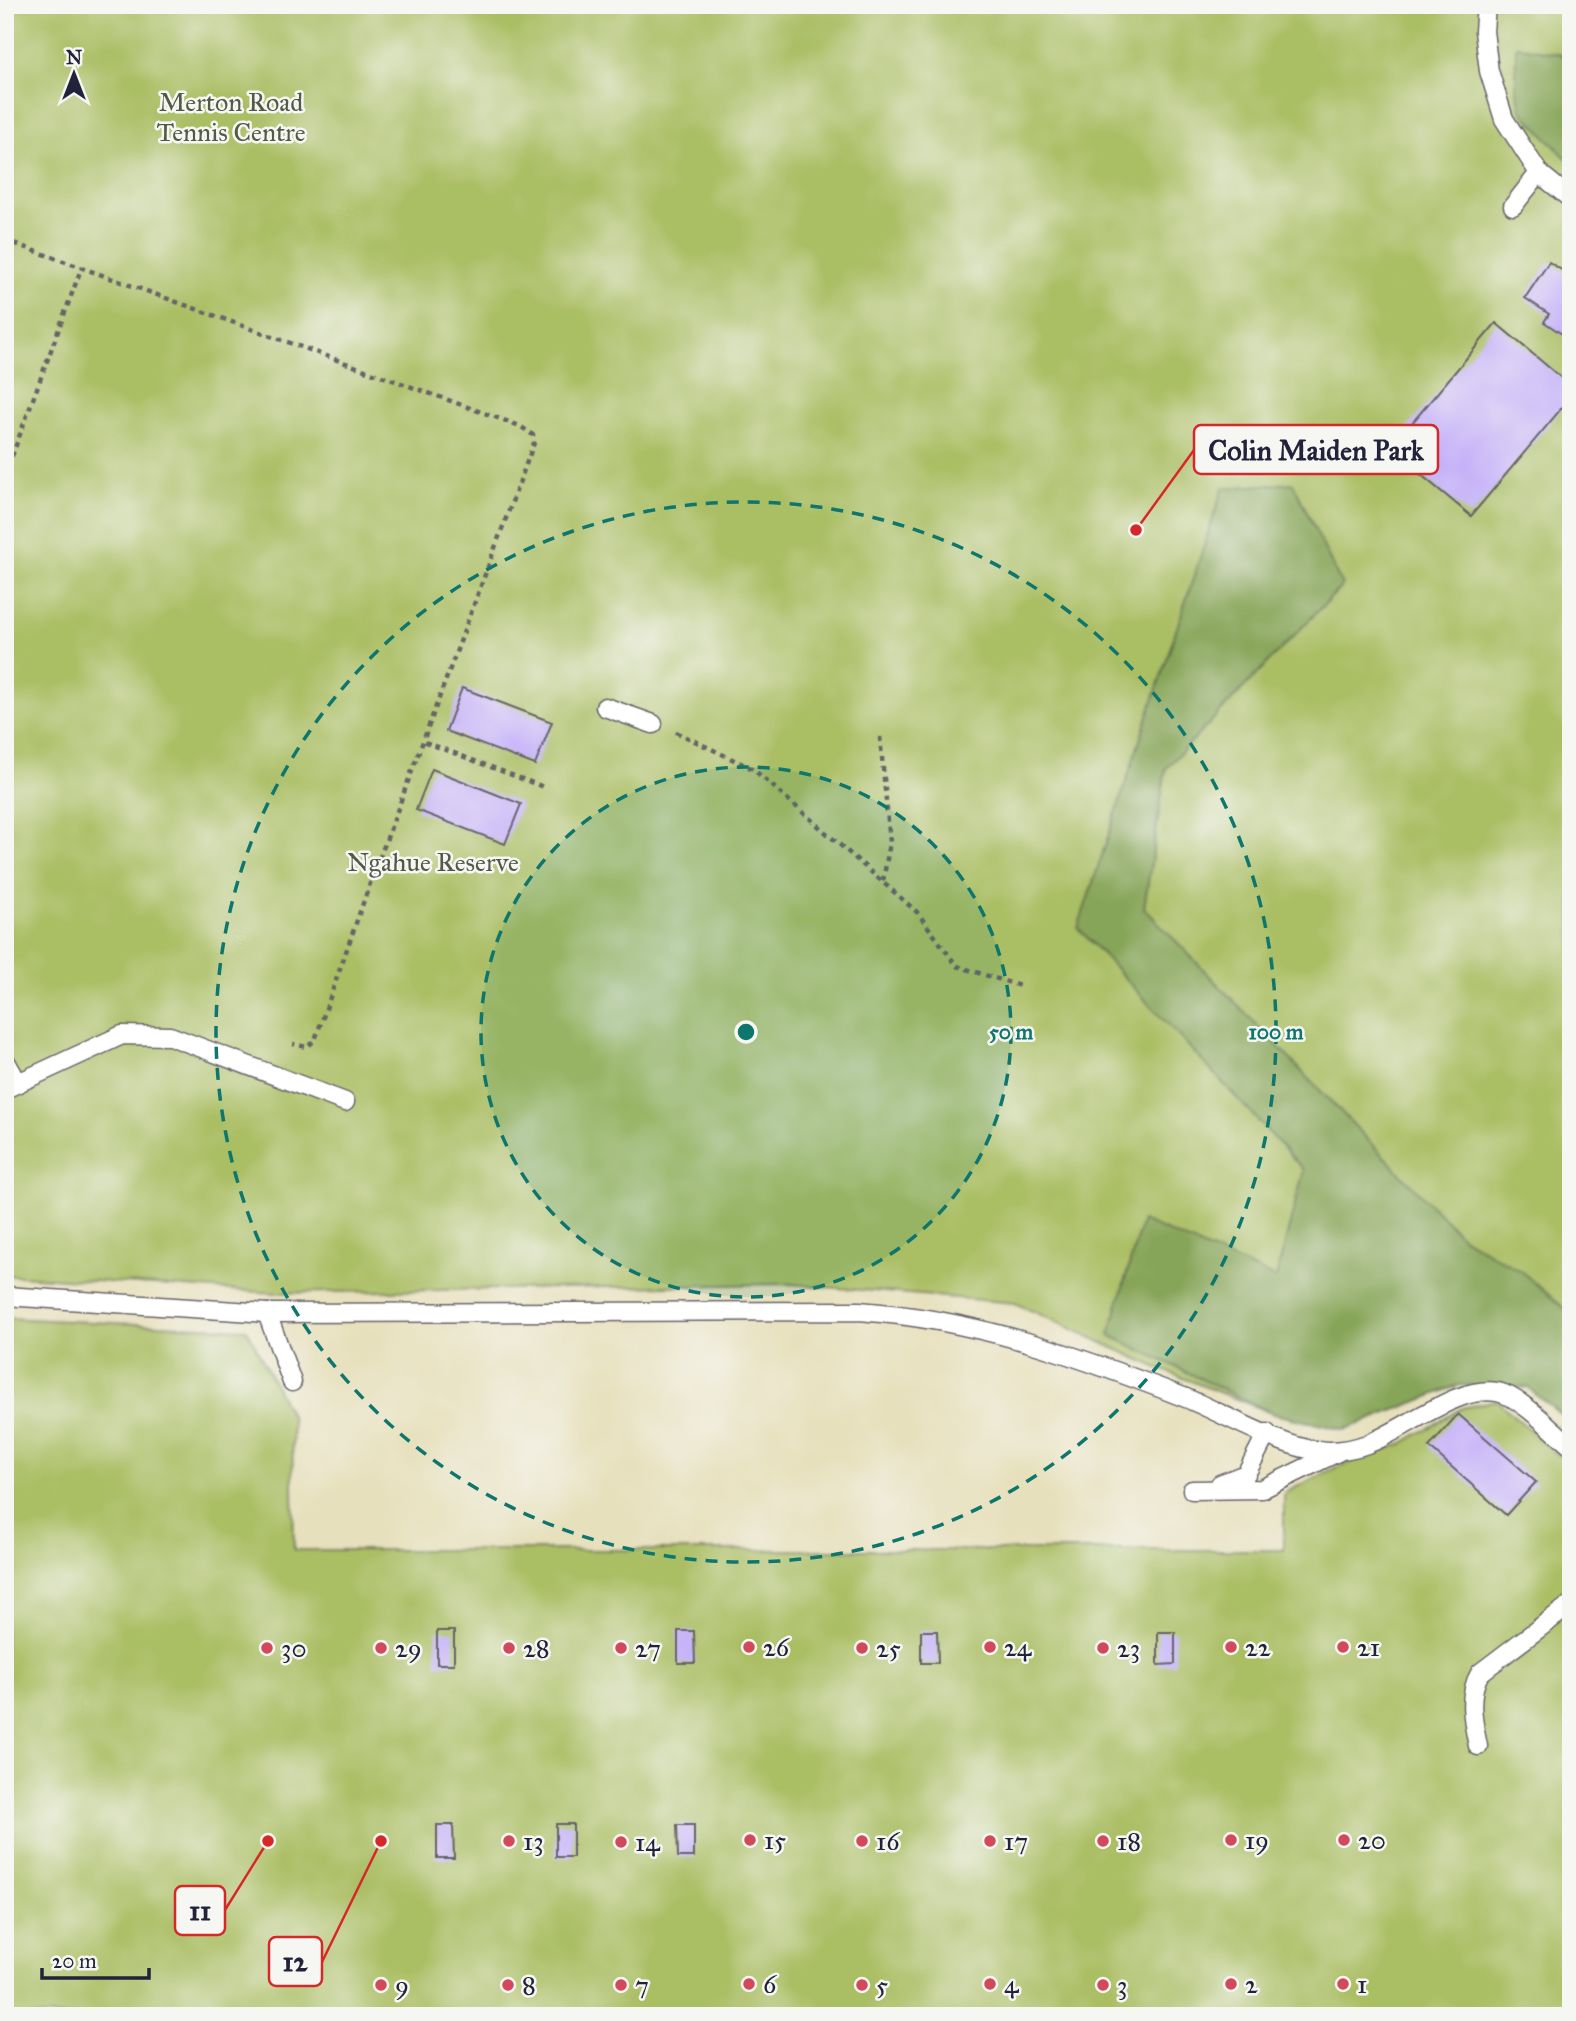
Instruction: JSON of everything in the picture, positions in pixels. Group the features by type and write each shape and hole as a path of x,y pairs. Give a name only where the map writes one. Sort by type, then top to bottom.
{"lane":[{"path":"1486,5 1484,31 1489,71 1504,119 1539,173 1571,199"},
{"path":"1513,206 1539,173"},
{"path":"605,707 653,724"},
{"path":"5,1060 12,1086 122,1034 170,1036 345,1101"},
{"path":"5,1296 267,1313 859,1311 904,1314 999,1332 1036,1344 1188,1399 1312,1450 1341,1450 1368,1444 1435,1409 1475,1393 1492,1391 1506,1394 1571,1446"},
{"path":"267,1313 292,1382"},
{"path":"1267,1433 1246,1474 1227,1483 1192,1490 1262,1489 1341,1450"},
{"path":"1478,1746 1472,1704 1479,1673 1571,1604"}],"path":[{"path":"5,240 520,426 533,435 534,443 425,742 368,889 315,1040 307,1047 293,1045"},
{"path":"5,475 80,269"},
{"path":"653,724 689,737 753,769 917,912 957,966 1023,987"},
{"path":"880,737 890,842 883,882"},
{"path":"425,742 546,788"}],"green space":[{"path":"5,5 1571,5 1571,1333 1462,1237 1274,1414 1158,1368 1015,1303 790,1284 275,1293 5,1275"},
{"path":"1516,46 1560,54 1571,63 1571,163 1522,112 1516,87"},
{"path":"1293,483 1342,586 1166,768 1144,908 1462,1237 1522,1272 1571,1314 1571,1423 1528,1388 1459,1385 1344,1430 1274,1414 1109,1335 1142,1221 1276,1278 1304,1170 1078,928 1223,488"},
{"path":"5,1318 247,1329 292,1419 294,1550 1284,1550 1284,1493 1335,1468 1403,1443 1462,1408 1496,1400 1571,1466 1571,2016 5,2016"}],"building":[{"path":"1549,262 1571,276 1571,340 1544,322 1549,314 1525,298"},
{"path":"1496,323 1571,386 1571,397 1471,516 1390,449"},
{"path":"462,688 552,722 535,765 446,731"},
{"path":"432,769 521,804 505,844 416,810"},
{"path":"1458,1414 1536,1482 1506,1515 1429,1447"},
{"path":"437,1631 454,1631 454,1664 437,1664"},
{"path":"678,1631 694,1631 695,1663 678,1663"},
{"path":"921,1631 937,1631 938,1663 921,1663"},
{"path":"1158,1632 1175,1632 1175,1664 1158,1665"},
{"path":"556,1824 573,1824 573,1857 556,1857"},
{"path":"437,1825 453,1825 454,1858 437,1858"},
{"path":"677,1825 694,1825 694,1857 678,1857"}],"place":[{"name":"Colin Maiden Park","path":"1136,530"},
{"name":"26","path":"749,1647"},
{"name":"24","path":"990,1647"},
{"name":"22","path":"1231,1647"},
{"name":"21","path":"1343,1647"},
{"name":"30","path":"267,1648"},
{"name":"29","path":"381,1648"},
{"name":"28","path":"509,1648"},
{"name":"27","path":"621,1648"},
{"name":"25","path":"862,1648"},
{"name":"23","path":"1103,1648"},
{"name":"15","path":"750,1840"},
{"name":"19","path":"1231,1840"},
{"name":"20","path":"1344,1840"},
{"name":"11","path":"268,1841"},
{"name":"12","path":"381,1841"},
{"name":"13","path":"509,1841"},
{"name":"16","path":"862,1841"},
{"name":"17","path":"990,1841"},
{"name":"18","path":"1103,1841"},
{"name":"14","path":"621,1842"},
{"name":"6","path":"749,1984"},
{"name":"4","path":"990,1984"},
{"name":"2","path":"1231,1984"},
{"name":"1","path":"1343,1984"},
{"name":"9","path":"381,1985"},
{"name":"8","path":"508,1985"},
{"name":"7","path":"621,1985"},
{"name":"5","path":"862,1985"},
{"name":"3","path":"1103,1985"}],"park label":[{"name":"Merton Road Tennis Centre","path":"231,117"},
{"name":"Ngahue Reserve","path":"433,862"}]}
